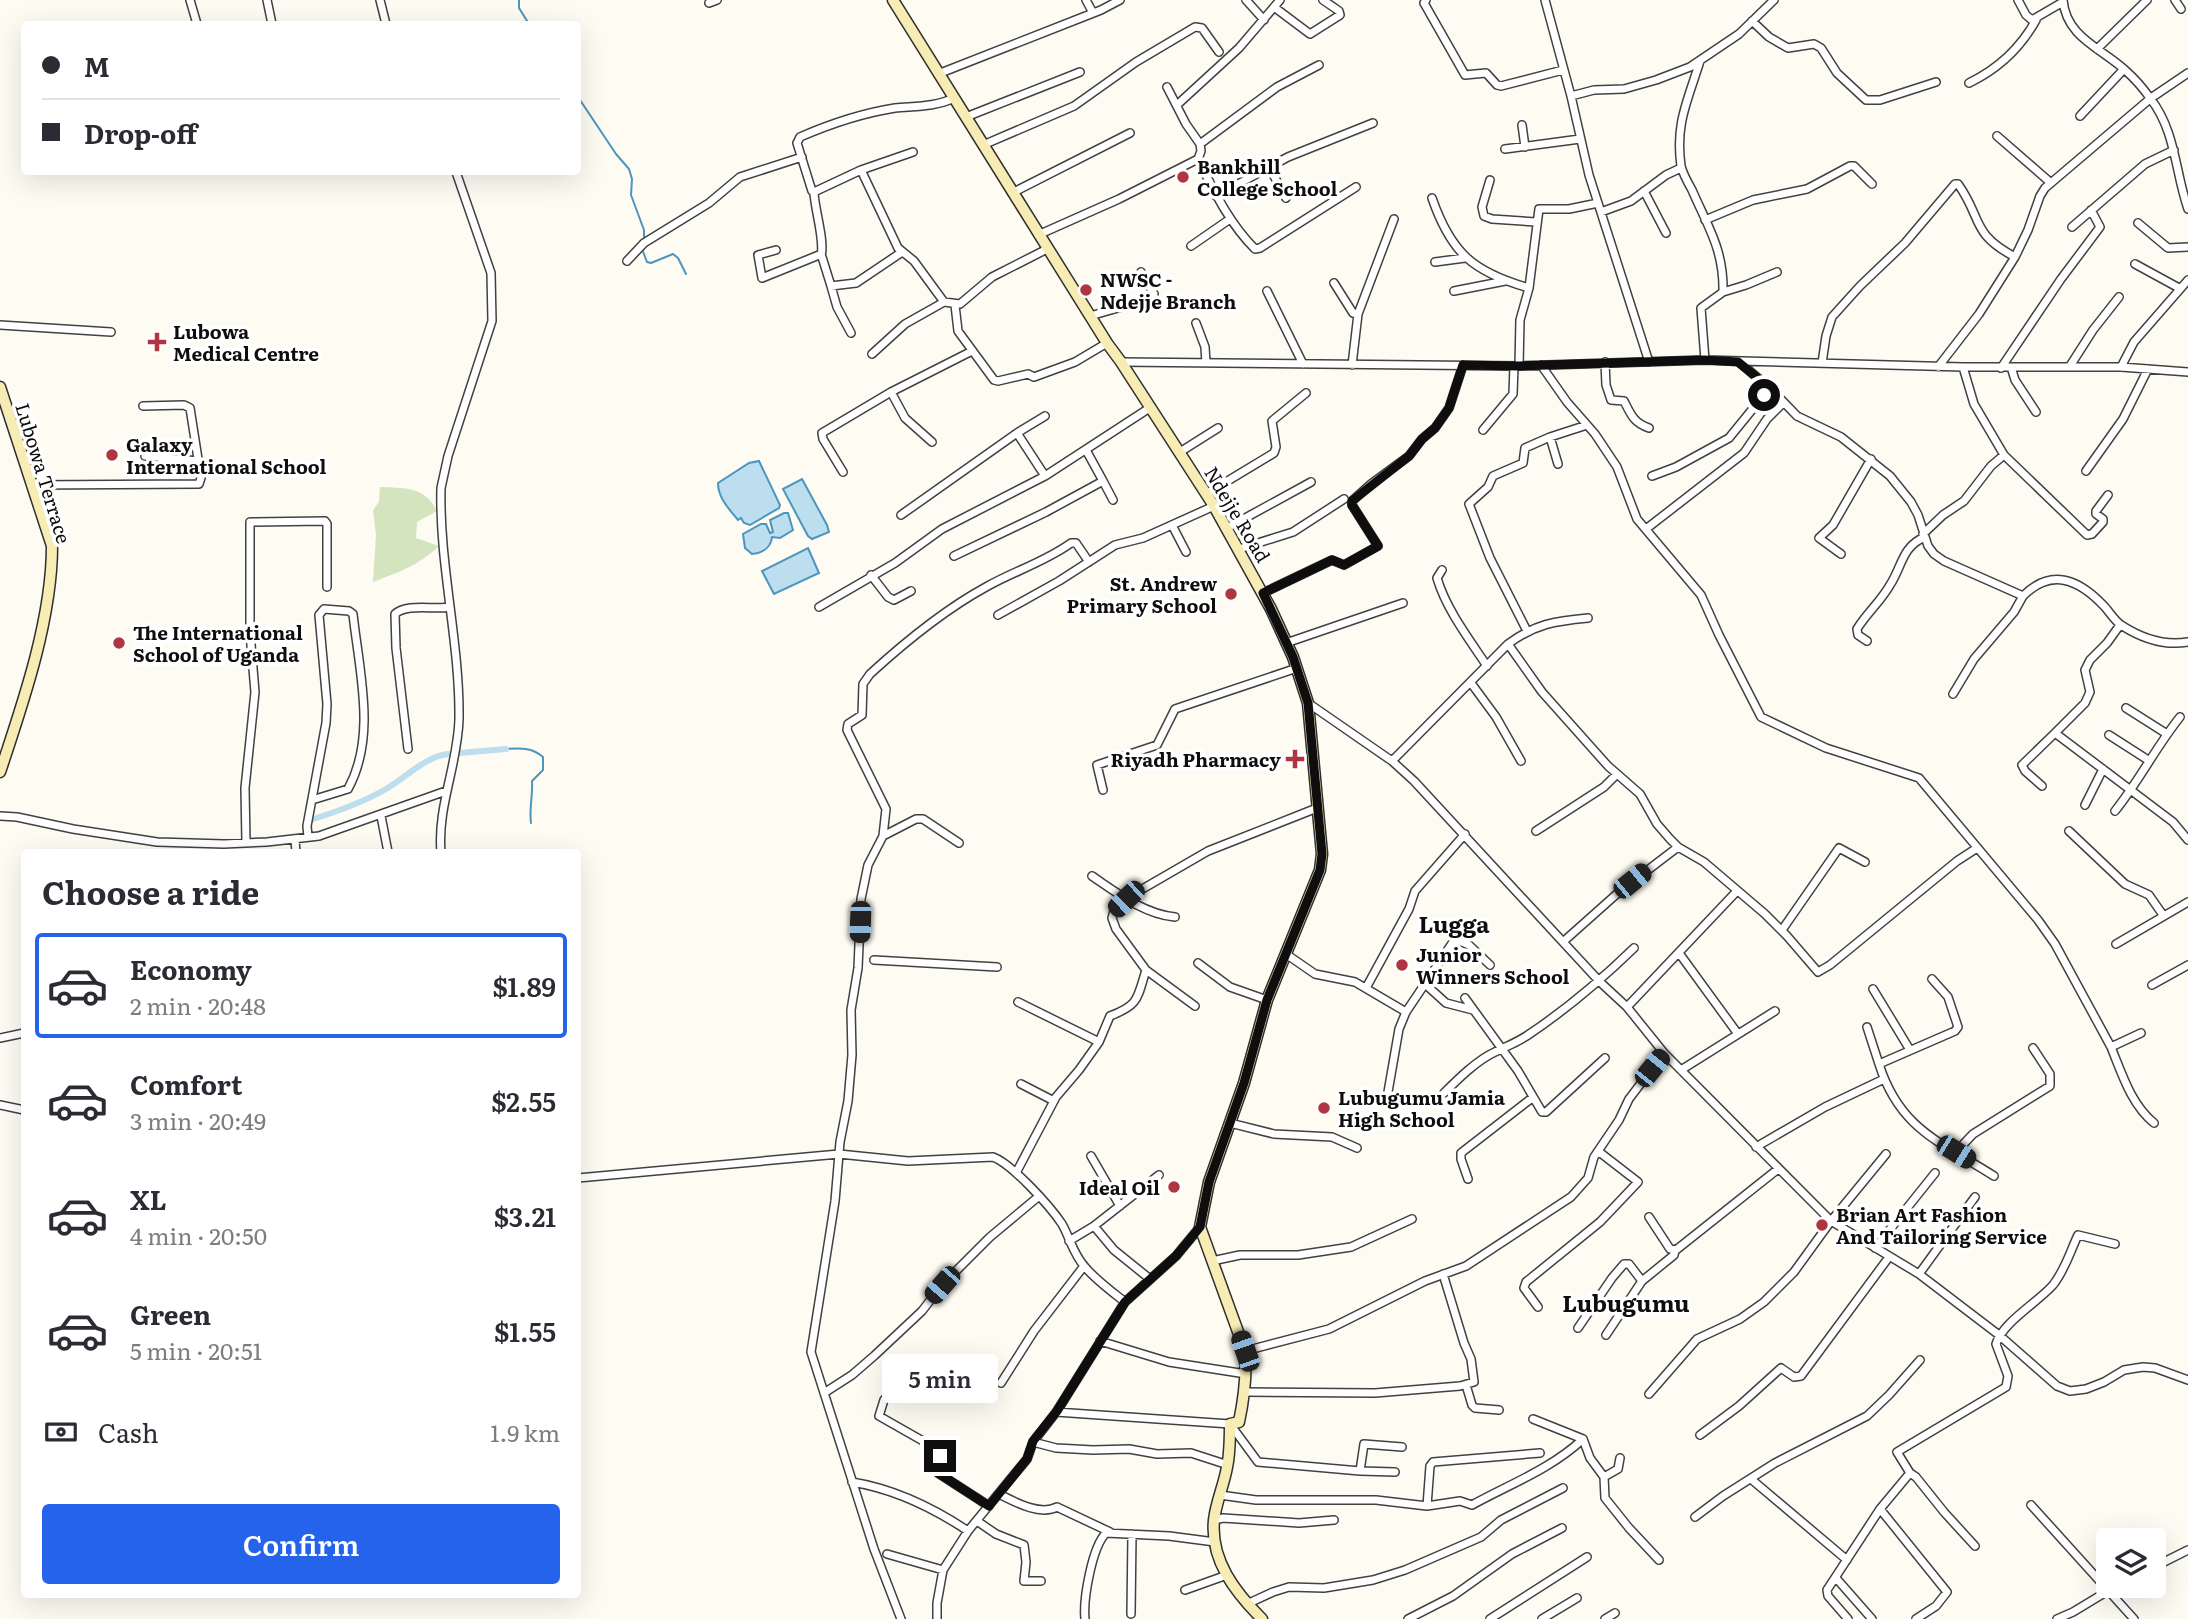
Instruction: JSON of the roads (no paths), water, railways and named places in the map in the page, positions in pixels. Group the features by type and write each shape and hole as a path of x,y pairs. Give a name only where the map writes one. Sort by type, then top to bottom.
{"street":[{"path":"190,0 196,21"},
{"path":"267,0 271,21"},
{"path":"380,0 385,21"},
{"name":"Ndejje Road","path":"893,0 1038,235 1227,528 1263,593 1297,668 1308,703 1322,854 1320,870 1267,1000 1209,1182 1200,1227"},
{"path":"1086,0 1093,13"},
{"path":"938,74 1120,0"},
{"path":"1246,0 1264,20"},
{"path":"1178,104 1231,55 1277,3 1310,34 1340,15 1339,10 1323,0"},
{"path":"1426,0 1424,4 1465,75 1486,73 1501,86 1563,70"},
{"path":"1545,0 1599,208 1649,362"},
{"path":"1572,96 1594,90 1624,89 1656,80 1700,61 1739,34 1774,0"},
{"path":"2018,0 2026,15 2036,20"},
{"path":"2097,49 2147,0"},
{"path":"2175,0 2182,9"},
{"path":"1969,83 1982,77 2015,51 2036,20 2063,1 2069,23 2076,33 2124,69 2151,98 2162,117 2174,150 2187,205"},
{"path":"1752,21 1769,37 1788,48 1814,44 1821,48 1837,73 1866,100 1880,100 1936,82"},
{"path":"983,145 1074,106 1136,62 1195,27 1202,28 1219,52"},
{"path":"1700,61 1680,123 1681,168 1719,249 1723,292"},
{"path":"1200,144 1277,87 1319,65"},
{"path":"2080,116 2124,69"},
{"path":"966,117 1080,72"},
{"path":"1938,367 1973,322 2015,257 2040,196 2051,183 2151,98 2188,73"},
{"path":"1038,235 1119,199 1198,159 1200,144 1167,87"},
{"path":"851,333 837,307 821,256 822,242 816,218 814,192 797,143 798,138 817,129 868,114 944,103 954,98"},
{"path":"1216,196 1269,167 1373,123"},
{"path":"1522,125 1525,147"},
{"path":"1012,193 1130,133"},
{"path":"1997,136 2051,183"},
{"path":"1505,149 1580,139"},
{"path":"2072,227 2145,164 2174,150"},
{"path":"814,192 861,170 913,152"},
{"path":"627,261 645,243 709,203 740,177 802,157"},
{"path":"1198,159 1230,219 1257,249 1356,187"},
{"path":"1705,220 1753,200 1807,189 1850,166 1854,166 1872,184"},
{"path":"1269,167 1286,198"},
{"path":"1483,430 1513,394 1520,320 1529,288 1539,209 1599,208 1631,201 1665,175 1681,168"},
{"path":"861,170 889,231 902,252 914,261 944,302 955,305 965,301 992,276 1047,249"},
{"path":"441,849 446,791 459,721 441,517 441,488 448,456 492,321 491,273 457,175"},
{"path":"1490,180 1482,207 1484,216 1536,222"},
{"path":"1822,363 1832,317 1905,243 1955,184 1960,186 1984,236 2015,257"},
{"path":"1644,191 1666,233"},
{"path":"1432,198 1448,237 1465,258 1505,281 1529,288"},
{"path":"2001,368 2100,227 2091,210"},
{"path":"1191,246 1230,219"},
{"path":"1352,365 1358,314 1394,219"},
{"path":"2138,223 2168,248 2188,247"},
{"path":"776,250 758,255 762,278 821,256"},
{"path":"831,286 856,283 902,252"},
{"path":"1435,262 1465,258"},
{"path":"2135,264 2179,288"},
{"path":"1090,316 1153,298 1154,294 1141,272"},
{"path":"1704,360 1701,308 1723,292 1777,272"},
{"path":"2121,367 2134,342 2188,280"},
{"path":"1454,291 1505,281"},
{"path":"1334,283 1348,308 1358,314"},
{"path":"1267,292 1303,365"},
{"path":"2070,366 2119,297"},
{"path":"872,354 905,324 944,302"},
{"path":"955,305 958,331 994,380 1002,381 1028,374 1034,377 1075,362 1107,343"},
{"path":"1196,323 1205,347 1206,363"},
{"path":"0,326 111,332"},
{"path":"843,472 822,433 891,392 972,351"},
{"path":"1121,362 1516,366 1704,360 1963,368 2121,367 2188,372"},
{"path":"1605,362 1606,385 1611,400 1624,401 1632,418 1639,425 1649,428"},
{"path":"1738,362 1797,415 1842,437 1890,476 1918,515 1928,546 1944,561 2023,596"},
{"path":"1263,593 1332,560 1344,565 1378,546 1352,501 1409,456 1435,428 1449,408 1463,365"},
{"path":"1541,365 1617,467 1637,519 1701,595 1718,635 1761,717 1826,748 1919,778 2024,902 2055,944 2111,1047 2131,1094 2145,1116 2154,1123"},
{"path":"2011,367 2015,380 2036,412"},
{"path":"1963,368 1974,404 2004,456 2087,534 2092,534 2103,522 2104,519 2096,514 2096,511 2108,495"},
{"path":"2086,471 2123,419 2148,369"},
{"path":"1652,476 1676,467 1729,438 1764,395 1767,386"},
{"name":"Lubowa Terrace","path":"0,387 52,546 52,570 28,680 0,772"},
{"path":"891,392 905,418 932,442"},
{"path":"1206,494 1275,452 1272,421 1306,393"},
{"path":"1646,529 1744,453 1767,419 1783,403"},
{"path":"31,485 199,484 201,478 190,408 184,405 143,406"},
{"path":"819,607 895,563 942,528 1045,476 1151,407"},
{"path":"901,515 1045,416"},
{"path":"1527,631 1490,558 1469,504 1488,487 1493,476 1523,463 1524,449 1549,437 1587,425"},
{"path":"1180,452 1218,428"},
{"path":"1017,433 1045,476"},
{"path":"1549,437 1558,464"},
{"path":"1086,450 1113,500"},
{"path":"1867,640 1858,635 1857,629 1891,584 1906,551 1924,536 1942,515 1964,501 1991,466 2004,456"},
{"path":"145,457 198,461"},
{"path":"1841,554 1819,538 1833,525 1871,459"},
{"path":"954,556 1103,481"},
{"path":"1227,528 1311,482"},
{"path":"1239,549 1293,532 1344,499"},
{"path":"998,615 1115,545 1138,540 1214,506"},
{"path":"246,843 245,788 255,692 250,633 250,522 325,521 327,587"},
{"path":"1172,524 1186,552"},
{"path":"901,1619 874,1549 811,1352 835,1201 852,1055 851,1010 858,968 861,899 868,865 883,836 886,809 847,730 848,724 862,715 865,681 940,617 990,584 1046,559 1074,542 1089,562"},
{"path":"1442,570 1437,576 1439,585 1454,615 1487,666"},
{"path":"871,575 888,597 894,600 911,591"},
{"path":"1953,694 1974,659 2014,611 2023,596 2050,579 2061,579 2090,594 2120,625 2163,644 2188,642"},
{"path":"1286,643 1403,603"},
{"path":"408,749 396,648 396,614 400,610 450,607"},
{"path":"308,837 307,826 327,704 319,615 324,609 349,611 353,614 364,730 356,775 348,789 312,800"},
{"path":"1392,761 1508,644 1527,631 1549,622 1588,618"},
{"path":"2042,786 2022,765 2085,703 2090,692 2085,670 2090,660 2120,625"},
{"path":"1508,644 1542,692 1617,774 1640,794 1657,824 1678,847 1704,863 1782,930 1815,970 1822,971 1957,861 1977,848"},
{"path":"1103,790 1097,765 1157,745 1175,709 1297,668"},
{"path":"1471,683 1496,718 1521,761"},
{"path":"1308,703 1392,761 1465,834 1600,982 1627,1007 1664,1053 1831,1221 1919,1274 2000,1335 2057,1385 2070,1391 2094,1387 2131,1368 2155,1368 2188,1380"},
{"path":"2126,708 2167,734"},
{"path":"2115,811 2180,717"},
{"path":"2055,733 2173,822 2188,840"},
{"path":"2109,735 2148,760"},
{"path":"2085,805 2103,769"},
{"path":"1536,831 1604,787 1617,774"},
{"path":"0,816 157,842 246,843 319,836 446,791"},
{"path":"1195,1006 1146,970 1113,923 1114,911 1126,899 1208,851 1317,808"},
{"path":"381,816 387,849"},
{"path":"883,836 916,818 923,819 959,843"},
{"path":"2069,831 2125,884 2149,895 2163,915"},
{"path":"1366,988 1409,909 1415,891 1465,834"},
{"path":"295,840 296,849"},
{"path":"236,843 237,849"},
{"path":"1564,941 1628,885 1678,847"},
{"path":"1782,930 1839,848 1865,862"},
{"path":"1092,876 1126,899 1158,914 1175,917"},
{"path":"1627,1007 1737,891"},
{"path":"2116,944 2188,902"},
{"path":"1388,1092 1399,1029 1406,1012 1455,939 1469,946 1490,965"},
{"path":"1444,1093 1465,1073 1494,1052 1502,1051 1539,1028 1600,982 1634,948"},
{"path":"1679,953 1738,1034"},
{"path":"1286,954 1315,974 1353,981 1406,1012"},
{"path":"874,960 997,967"},
{"path":"1198,963 1230,987 1267,1000"},
{"path":"2152,985 2188,965"},
{"path":"1016,1173 1054,1101 1099,1042 1110,1016 1128,1009 1136,999 1146,970"},
{"path":"1880,1065 1955,1031 1958,1027 1948,998 1932,979"},
{"path":"1425,984 1446,1003 1474,1010"},
{"path":"1873,989 1910,1050"},
{"path":"1465,998 1518,1071 1542,1112 1546,1112 1605,1058"},
{"path":"1018,1002 1099,1042"},
{"path":"1681,1070 1775,1011"},
{"path":"1867,1027 1884,1079 1910,1121 1940,1144 1994,1176"},
{"path":"2111,1047 2141,1033"},
{"path":"0,1038 21,1034"},
{"path":"1956,1152 1973,1134 2049,1089 2052,1084 2050,1074 2033,1048"},
{"path":"1245,1351 1329,1329 1443,1274 1466,1266 1571,1196 1588,1178 1598,1151 1629,1099 1664,1053"},
{"path":"1756,1147 1825,1107 1884,1079"},
{"path":"1021,1084 1054,1101"},
{"path":"1468,1179 1461,1153 1532,1098"},
{"path":"0,1105 21,1109"},
{"path":"1230,1123 1274,1134 1332,1137 1357,1148"},
{"path":"1538,1307 1524,1288 1526,1282 1600,1222 1638,1182 1598,1151"},
{"path":"581,1178 839,1154 908,1161 993,1157 1004,1161 1038,1197 1061,1223 1084,1266 1125,1302"},
{"path":"1649,1394 1697,1339 1740,1319 1764,1302 1794,1272 1831,1221 1886,1154"},
{"path":"1091,1156 1120,1206"},
{"path":"1606,1335 1642,1281 1674,1255 1675,1250 1778,1169"},
{"path":"1875,1248 1935,1172"},
{"path":"1069,1241 1094,1226 1159,1175"},
{"path":"824,1393 852,1376 874,1356 922,1311 942,1285 990,1237 1038,1197"},
{"path":"1919,1274 1975,1197"},
{"path":"1649,1217 1670,1249 1675,1250"},
{"path":"1212,1261 1240,1255 1291,1256 1351,1247 1412,1219"},
{"path":"1094,1226 1115,1250 1150,1279"},
{"path":"1056,1412 1230,1424 1239,1422 1245,1392 1245,1351 1200,1227"},
{"path":"937,1619 943,1570 968,1531 1027,1459 1033,1441 1056,1412 1125,1302 1184,1247 1200,1227"},
{"path":"1975,1546 1910,1472 1897,1455 1898,1451 2006,1387 2008,1376 1996,1344 2000,1335 2039,1299 2059,1276 2079,1234 2115,1244"},
{"path":"1700,1435 1739,1406 1781,1368 1794,1377 1801,1376 1889,1256"},
{"path":"1578,1328 1624,1264 1629,1264 1642,1281"},
{"path":"1001,1383 1034,1331 1084,1266"},
{"path":"1245,1392 1375,1393 1474,1382 1471,1359 1443,1274"},
{"path":"1100,1341 1169,1362 1246,1374"},
{"path":"1695,1517 1774,1463 1867,1416 1920,1360"},
{"path":"908,1371 888,1394 878,1416 937,1449 940,1456 938,1473 989,1506"},
{"path":"1466,1385 1475,1408 1499,1410"},
{"path":"1533,1419 1583,1439 1590,1458 1604,1476 1605,1498 1659,1559"},
{"path":"1230,1424 1228,1465 1214,1520 1215,1542 1227,1576 1247,1604 1262,1619"},
{"path":"1230,1424 1258,1462 1395,1472"},
{"path":"1220,1495 1256,1500 1376,1500 1427,1506 1456,1501 1472,1505 1546,1468 1583,1439"},
{"path":"1033,1441 1056,1448 1129,1448 1157,1454 1191,1453 1228,1465"},
{"path":"1360,1471 1364,1444 1402,1447"},
{"path":"1427,1506 1431,1463 1540,1453"},
{"path":"1604,1476 1618,1469 1620,1458"},
{"path":"1848,1619 1827,1594 1827,1590 1880,1509 1910,1472"},
{"path":"1751,1479 1847,1560"},
{"path":"852,1482 876,1486 920,1503 968,1531"},
{"path":"1247,1604 1289,1587 1324,1588 1373,1580 1405,1570 1480,1537 1501,1520 1563,1488"},
{"path":"999,1494 1024,1506 1051,1510 1057,1507 1110,1532 1215,1542"},
{"path":"2031,1505 2096,1578"},
{"path":"1880,1509 1947,1592 1936,1606 1916,1619"},
{"path":"1214,1520 1334,1520"},
{"path":"976,1521 996,1534 1024,1545 1024,1581 1041,1581"},
{"path":"1412,1618 1453,1596 1512,1554 1562,1528"},
{"path":"1085,1619 1085,1595 1099,1542 1110,1532"},
{"path":"1131,1614 1132,1534"},
{"path":"2166,1561 2188,1550"},
{"path":"887,1554 943,1570"},
{"path":"1490,1619 1587,1557"},
{"path":"1185,1590 1227,1576"},
{"path":"1836,1578 1872,1619"},
{"path":"2057,1619 2096,1597"},
{"path":"1542,1619 1577,1598"},
{"path":"2114,1598 2134,1619"},
{"path":"1605,1619 1615,1613"}],"water":[{"path":"759,461 780,505 750,525 744,523 741,518 738,520 728,507 720,494 718,483 749,463"},
{"path":"802,479 829,532 812,539 783,489"},
{"path":"788,513 793,530 780,538 772,537 768,547 759,552 752,554 745,548 743,534 761,524 766,524 770,533 773,532 770,520"},
{"path":"808,548 819,573 774,594 762,571"}],"waterway":[{"path":"519,0 519,8 527,21"},
{"path":"581,102 629,169 632,179 631,195 644,230 644,240"},
{"path":"642,249 647,262 651,263 673,254 686,274"},
{"path":"506,749 521,748 543,757 543,770 532,781 531,823"},
{"path":"459,753 506,749"},
{"path":"310,820 368,799 423,763 448,754"}],"place":[{"name":"Bankhill College School","path":"1183,177"},
{"name":"NWSC - Ndejje Branch","path":"1086,290"},
{"name":"Lubowa Medical Centre","path":"157,342"},
{"name":"Galaxy International School","path":"112,455"},
{"name":"St. Andrew Primary School","path":"1231,594"},
{"name":"The International School of Uganda","path":"119,643"},
{"name":"Riyadh Pharmacy","path":"1295,759"},
{"name":"Junior Winners School","path":"1402,965"},
{"name":"Lubugumu Jamia High School","path":"1324,1108"},
{"name":"Ideal Oil","path":"1174,1187"},
{"name":"Brian Art Fashion And Tailoring Service","path":"1822,1225"}],"district":[{"name":"Lugga","path":"1454,923"},
{"name":"Lubugumu","path":"1626,1302"}]}
